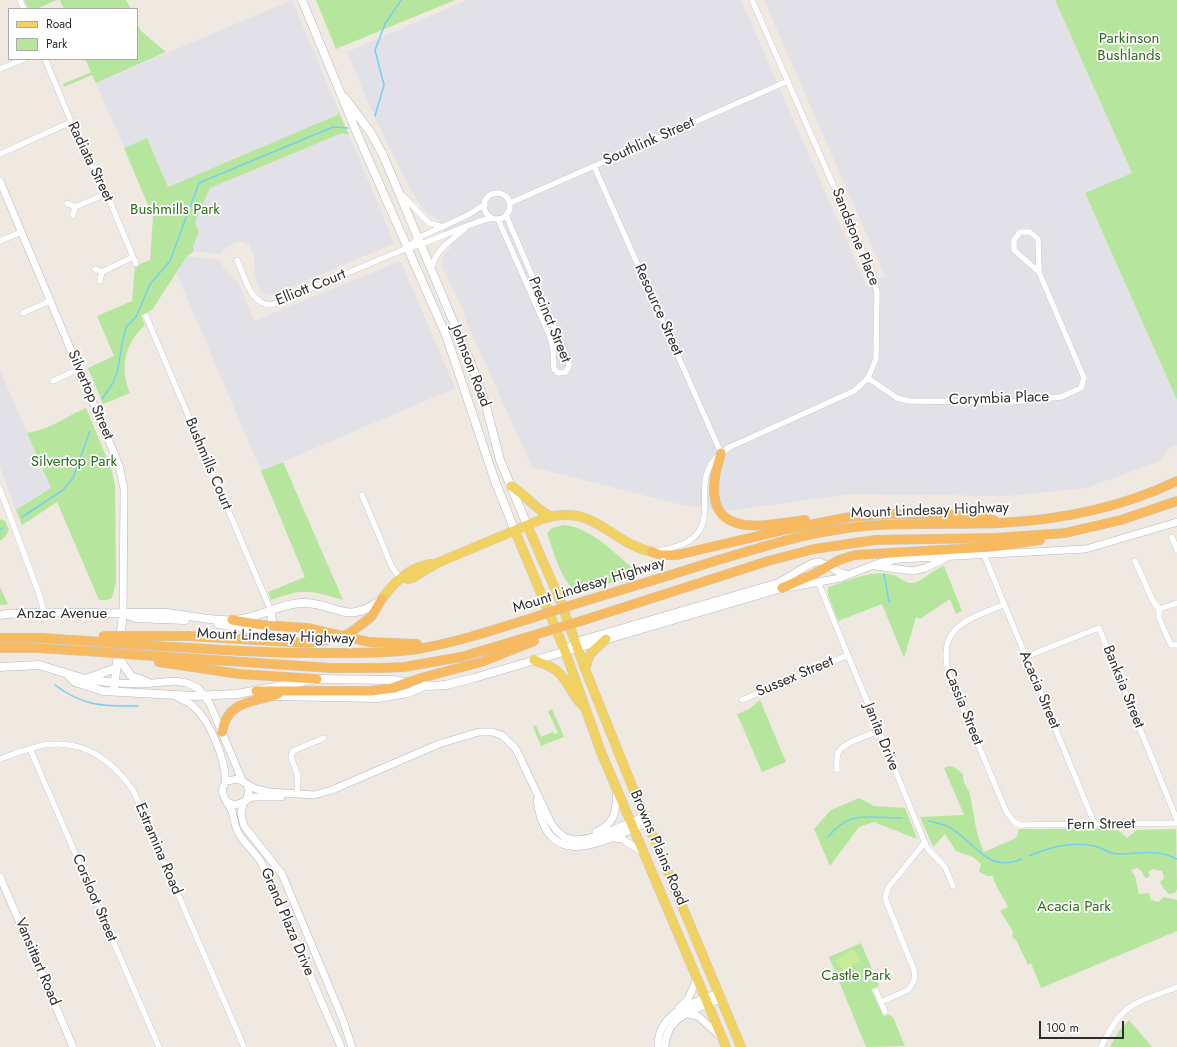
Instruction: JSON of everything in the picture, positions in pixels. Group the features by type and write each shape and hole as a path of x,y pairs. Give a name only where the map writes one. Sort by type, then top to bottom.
{"highway":[{"path":"721,453 714,479 715,493 720,511 728,520 737,524 748,526 821,518 834,519"},
{"name":"Mount Lindesay Highway","path":"0,638 141,640 254,652 315,654 398,651 468,638 575,604 778,543 817,533 892,524 998,523 1044,519 1089,511 1130,499 1177,481"},
{"name":"Mount Lindesay Highway","path":"0,648 38,648 332,668 381,668 410,666 461,657 541,634 768,561 834,545 897,539 995,538 1065,533 1120,520 1177,501"},
{"path":"652,552 661,555 677,555 834,519 866,515 917,514 983,516 998,523"},
{"path":"782,588 839,560 855,555 1007,545 1054,538 1065,533"},
{"path":"141,640 189,636 308,643 338,638 350,633 371,617 377,610 382,599"},
{"path":"232,620 308,628 369,642 431,645"},
{"path":"256,691 371,691 393,688 422,682 494,658 537,640 541,634"},
{"path":"139,655 148,660 239,674 317,679"},
{"path":"222,732 226,718 235,708 288,690"}],"main road":[{"name":"Johnson Road","path":"302,0 407,248 446,335 495,481 565,651"},
{"name":"Johnson Road","path":"342,94 370,133 383,155 398,190 472,366 486,406 500,460 560,600 576,645"},
{"path":"511,486 522,493 541,512 550,516"},
{"name":"Mount Lindesay Highway","path":"438,563 550,516 573,515 589,518 600,523 629,544 652,552"},
{"name":"Anzac Avenue","path":"0,614 44,612 123,614 137,611 232,620 251,618 290,604 304,603 353,613 366,610 382,599 402,577 424,565 438,563"},
{"path":"67,674 75,682 84,686 113,692 175,696 206,696 256,691 317,679 460,682 565,651 576,645 606,639 782,588"},
{"path":"270,625 272,621 271,611"},
{"name":"Anzac Avenue","path":"123,614 136,618 194,620 258,631 270,625"},
{"name":"Silvertop Street","path":"113,692 123,614"},
{"path":"585,669 592,652 606,639"},
{"name":"Browns Plains Road","path":"576,645 646,819 741,1047"},
{"name":"Browns Plains Road","path":"565,651 584,707 617,790 726,1047"},
{"path":"118,656 131,676 147,682"},
{"path":"534,660 557,671 566,682 573,696 584,707"},
{"path":"0,668 39,665 86,679 114,683"},
{"path":"86,679 116,668"},
{"path":"272,696 378,698 408,693 422,682"}],"street":[{"name":"Sandstone Place","path":"652,552 684,544 699,531 705,513 706,474 712,460 730,447 854,391 868,378 876,359 877,292 874,278 752,0"},
{"path":"0,69 22,60"},
{"name":"Radiata Street","path":"45,60 87,160 98,173 136,264"},
{"name":"Southlink Street","path":"510,202 788,81"},
{"path":"0,154 71,122"},
{"name":"Resource Street","path":"594,166 721,453"},
{"name":"Silvertop Street","path":"0,181 119,465 122,476 124,569 123,614"},
{"path":"398,190 426,220 442,227"},
{"path":"407,248 442,227 468,215 485,204 490,196 497,193 504,196 510,202 510,209 506,215 470,223 419,241"},
{"path":"75,207 106,194"},
{"path":"68,203 75,207"},
{"path":"485,204 486,212 495,218"},
{"path":"73,215 75,207"},
{"name":"Precinct Street","path":"495,218 510,246 550,337 553,348 554,369 558,373 566,372 569,362 506,215"},
{"path":"431,269 433,261 441,249 470,223"},
{"path":"0,241 21,232"},
{"name":"Corymbia Place","path":"868,378 896,398 909,401 1011,402 1061,397 1081,388 1084,378 1039,272 1038,239 1030,232 1020,232 1014,240 1014,250 1039,272"},
{"path":"510,246 517,243"},
{"name":"Elliott Court","path":"237,260 253,295 258,301 271,305 407,248"},
{"path":"102,272 133,256"},
{"path":"95,269 102,272"},
{"path":"100,281 102,272"},
{"path":"23,313 50,301"},
{"name":"Bushmills Court","path":"146,316 271,611"},
{"path":"52,381 79,369"},
{"path":"0,489 39,594 44,612"},
{"path":"362,496 392,567 397,574 402,577"},
{"path":"1167,524 1177,517"},
{"path":"782,588 840,578 846,574 898,559 1086,549 1177,522"},
{"path":"1172,537 1177,550"},
{"name":"Acacia Street","path":"984,555 1003,605 1095,825"},
{"path":"874,566 909,571 920,570 948,557"},
{"path":"912,558 919,565 920,570"},
{"path":"1135,561 1153,601 1159,609 1160,618 1171,645 1177,645"},
{"path":"576,645 777,583 792,576 814,562 821,563 834,571 846,574"},
{"name":"Janita Drive","path":"818,582 925,842 930,852 941,861 945,867 953,886"},
{"path":"1159,609 1177,603"},
{"name":"Cassia Street","path":"1003,605 968,619 957,627 950,637 945,651 946,662 949,675 1006,811 1013,821 1024,825"},
{"name":"Banksia Street","path":"1025,658 1099,628 1177,820"},
{"name":"Sussex Street","path":"742,700 848,655"},
{"path":"114,683 142,684 147,682 175,681 188,683 199,689 206,696 249,791 245,801"},
{"path":"175,696 195,707 206,722 223,762 226,774 222,792 227,802 235,805 253,797 287,797 297,794"},
{"path":"837,770 837,756 840,750 845,746 879,731"},
{"path":"225,784 234,778 244,782 256,790 314,795 332,790 440,744 479,732 493,732 503,736 516,749 536,794 555,830 571,840 581,840 632,825 646,819"},
{"path":"297,794 298,776 291,757 293,751 324,738"},
{"name":"Estramina Road","path":"0,759 45,745 75,746 91,751 108,761 121,773 133,790 244,1047"},
{"name":"Corsloot Street","path":"30,749 159,1047"},
{"path":"591,837 594,833 608,826 613,819 617,790"},
{"path":"536,794 539,815 548,832 557,842 570,848 583,847 611,838 632,825"},
{"name":"Grand Plaza Drive","path":"245,801 241,814 244,826 282,874 343,1020 352,1047"},
{"name":"Grand Plaza Drive","path":"227,802 231,810 236,830 258,856 262,864 341,1047"},
{"name":"Fern Street","path":"1024,825 1177,824"},
{"path":"611,838 622,839 644,854"},
{"path":"881,1002 908,990 913,984 914,970 885,898 888,888 925,842"},
{"name":"Vansittart Road","path":"0,877 73,1047"},
{"path":"658,1047 658,1039 661,1029 668,1018 688,999 697,979"},
{"path":"1101,1047 1121,1014 1133,1005 1177,987"},
{"path":"876,991 885,1012"},
{"path":"676,1012 719,996"},
{"path":"665,1047 665,1038 671,1026 706,1001"},
{"path":"686,1014 698,1016 722,1038"}],"shaded area":[{"path":"292,0 338,110 338,115 168,187 147,138 124,148 96,83"},
{"path":"467,0 741,0 866,285 885,276 764,0 1055,0 1132,173 1085,193 1177,400 1177,445 1169,448 1160,461 1086,488 1006,496 850,494 727,511 678,504 532,467 466,321 462,307 442,267 444,254 451,248 438,219 428,214 419,203 405,179 370,107 347,52"},
{"path":"342,133 349,135 393,240 393,244 270,296 261,293 255,277 254,256 250,246 243,242 236,242 225,248 221,254 194,251 193,247 199,232 195,222 210,188"},
{"path":"187,256 220,260 225,270 239,284 254,321 401,262 455,388 261,471 176,272"},
{"path":"0,370 51,488 16,510 0,467"}],"green space":[{"path":"24,0 57,0 38,8 28,8"},
{"path":"60,0 126,0 130,8 64,8"},
{"path":"316,0 455,0 336,49"},
{"name":"Parkinson Bushlands","path":"1055,0 1177,0 1177,400 1085,193 1132,173"},
{"path":"138,26 141,31 166,52 96,83 92,75 64,87 63,84 91,72 85,60 138,60"},
{"name":"Bushmills Park","path":"338,110 349,135 342,133 210,188 195,222 199,232 193,247 194,251 187,256 152,310 141,315 145,325 133,340 126,356 125,374 130,393 103,404 88,368 114,356 97,316 132,301 135,266 150,260 153,217 124,148 147,138 168,187 338,115"},
{"name":"Silvertop Park","path":"86,408 111,468 115,486 116,582 112,598 107,600 99,600 57,502 22,525 16,510 51,488 27,433 51,426"},
{"path":"283,462 343,600 314,592 300,592 271,600 268,592 305,577 261,471"},
{"path":"2,519 5,521 9,530 5,537 0,541 0,520"},
{"path":"563,525 583,530 602,542 635,570 644,567 648,569 648,572 580,592 574,589 563,576 555,558 547,533 552,528"},
{"path":"944,566 962,611 956,614 950,599 920,619 916,617 904,658 882,604 838,621 828,595 828,587 867,575 882,573 890,574 912,583 919,581"},
{"path":"0,587 8,604 0,605"},
{"path":"760,700 786,762 762,772 737,714 749,709"},
{"path":"552,709 564,737 541,746 533,727 536,725 541,737 553,732 554,734 558,733 548,711"},
{"name":"Acacia Park","path":"950,766 956,768 963,774 964,783 970,794 975,823 984,852 1016,838 1019,829 1106,829 1119,831 1127,838 1137,830 1176,829 1177,889 1175,893 1169,894 1164,889 1160,882 1164,878 1162,871 1153,869 1148,872 1150,875 1148,878 1144,877 1143,873 1138,868 1131,870 1135,876 1139,894 1149,893 1151,900 1158,902 1164,897 1177,900 1177,931 1041,988 1031,963 1028,965 1016,940 1012,937 1013,931 1000,911 1008,907 993,876 987,876 979,872 981,864 973,857 956,851 945,834 933,847 920,817 964,815 944,768"},
{"path":"859,798 874,806 905,808 917,839 874,822 859,827 830,866 814,829 831,810"},
{"name":"Castle Park","path":"861,943 879,986 871,989 883,1016 889,1015 893,1017 905,1046 866,1047 829,957"},
{"path":"853,949 860,960 843,971 836,960"},
{"path":"1129,1020 1152,1047 1110,1047 1118,1032"}],"waterway":[{"path":"375,116 384,85 375,50 385,24 401,0"},
{"path":"102,399 113,383 118,369 126,327 136,317 150,284 170,261 199,183 333,127 348,128"},
{"path":"22,517 63,490 73,478 90,431"},
{"path":"884,574 889,602"},
{"path":"55,685 75,698 95,704 138,706"},
{"path":"828,837 845,822 853,819 862,817 902,818"},
{"path":"929,821 947,826 957,832 989,859 999,862 1009,862 1022,859"},
{"path":"1029,856 1045,850 1077,844 1094,846 1116,854 1148,852 1162,854 1177,859"}]}
